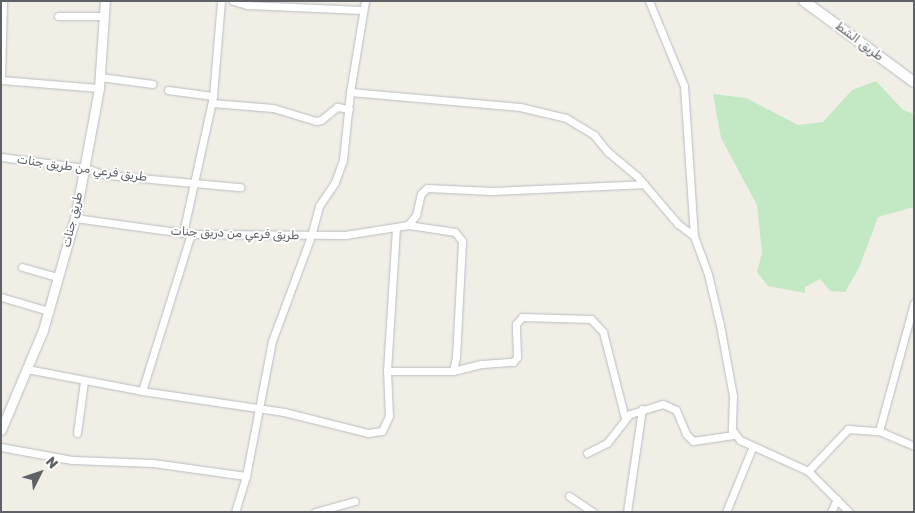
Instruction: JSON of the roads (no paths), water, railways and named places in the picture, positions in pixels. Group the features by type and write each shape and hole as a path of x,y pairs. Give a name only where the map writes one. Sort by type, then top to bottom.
{"main road":[{"name":"طريق الشط","path":"804,1 914,82"}],"street":[{"path":"3,1 1,80 99,88"},
{"name":"طريق جنات","path":"1,430 49,311 75,218 99,88 105,1"},
{"path":"142,391 187,234 192,184 213,100 221,1"},
{"path":"234,1 247,5 346,5 362,10"},
{"path":"235,512 246,476 272,341 311,236 319,206 335,182 343,160 350,92 365,1"},
{"path":"649,1 684,86 694,236 708,274 720,325 732,385 731,423 734,435"},
{"path":"58,16 104,16"},
{"path":"100,77 153,84"},
{"path":"168,90 213,100 272,108 316,121 337,107 349,109"},
{"path":"350,92 544,110 580,124 644,184 678,224 694,236"},
{"name":"طريق فرعي من طريق جنات","path":"1,157 84,168 107,175 240,187"},
{"path":"408,225 416,216 421,194 427,188 491,191 644,184"},
{"name":"طريق فرعي من دريق جنات","path":"75,218 187,234 311,236 396,229 408,225"},
{"path":"408,225 455,232 462,241 457,345 453,371"},
{"path":"27,369 142,391 298,414 334,427 368,433 382,431 388,416 387,371 396,229"},
{"path":"22,267 58,276"},
{"path":"1,297 49,311"},
{"path":"879,431 914,303"},
{"path":"387,371 453,371 482,364 513,362 517,357 516,324 519,319 591,319 603,332 625,418"},
{"path":"77,433 84,381"},
{"path":"587,453 607,443 625,418 642,409 663,404 674,407 693,441 734,435 753,446 808,471 849,512"},
{"path":"627,512 642,409"},
{"path":"808,471 844,431 853,428 879,431 914,446"},
{"path":"726,512 753,446"},
{"path":"1,447 72,460 153,463 246,476"},
{"path":"570,496 593,512"},
{"path":"831,512 837,499"},
{"path":"315,512 355,501"}]}
